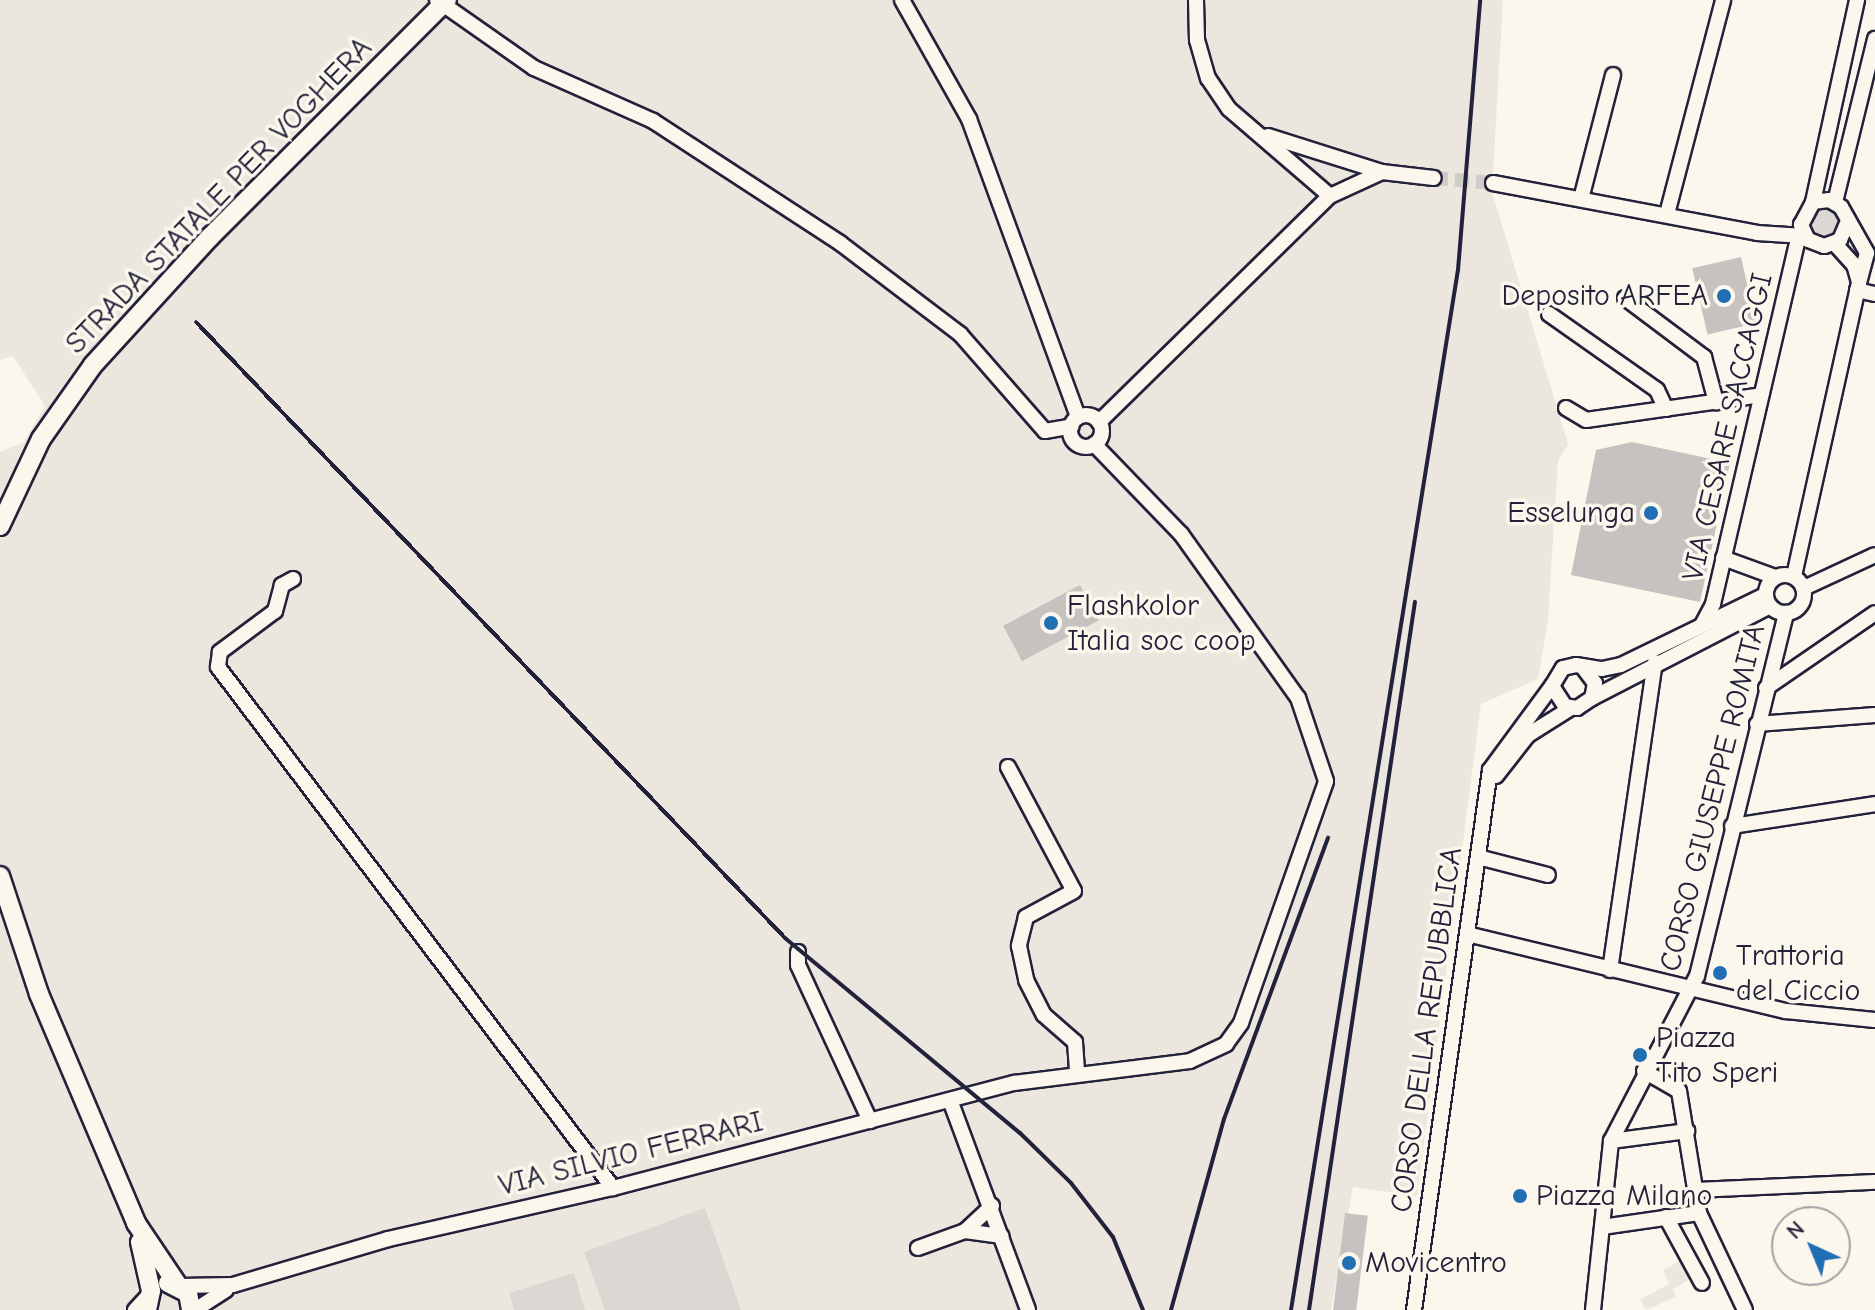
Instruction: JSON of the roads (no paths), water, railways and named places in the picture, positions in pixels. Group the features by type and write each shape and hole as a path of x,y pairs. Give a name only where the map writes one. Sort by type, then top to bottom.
{"main road":[{"name":"STRADA STATALE PER VOGHERA","path":"0,526 41,439 93,365 442,1"},
{"path":"0,876 39,994 136,1223 193,1310"},
{"path":"136,1223 149,1299 179,1285"}],"street":[{"path":"902,0 969,119 1075,422"},
{"path":"1196,0 1197,40 1208,78 1229,109 1330,196"},
{"path":"1667,214 1723,0"},
{"path":"1802,237 1801,219 1813,202 1857,0"},
{"path":"442,1 534,68 653,121 840,243 960,334 1045,431 1075,422 1099,422 1330,196 1382,172"},
{"path":"1768,600 1786,613 1801,605 1799,582 1858,286 1871,254 1835,202 1875,39"},
{"path":"1581,199 1613,75"},
{"path":"1261,134 1382,172 1434,178"},
{"path":"1493,183 1771,235 1802,237 1818,245 1835,244"},
{"path":"1813,202 1835,202"},
{"path":"1835,244 1848,221"},
{"path":"1771,235 1786,254 1788,281"},
{"name":"VIA CESARE SACCAGGI","path":"1702,625 1723,558 1788,281 1802,237"},
{"path":"1835,244 1854,265 1858,286"},
{"path":"1858,286 1875,294"},
{"path":"1625,298 1704,357 1716,402"},
{"path":"1549,314 1657,390 1666,409"},
{"path":"1566,408 1586,420 1761,395"},
{"name":"VIA SILVIO FERRARI","path":"193,1310 233,1285 388,1239 613,1188 1043,1077 1190,1061 1226,1044 1241,1023 1326,781 1315,738 1289,686 1181,534 1094,444 1075,442 1075,422"},
{"path":"1094,444 1102,433 1099,422"},
{"path":"1723,558 1775,577 1799,582 1875,555"},
{"path":"1768,600 1702,625 1621,665 1563,668 1552,686 1555,698 1571,708 1592,698 1768,600 1775,577"},
{"path":"293,579 282,585 275,611 220,652 218,667 613,1188"},
{"name":"CORSO GIUSEPPE ROMITA","path":"1593,1310 1611,1141 1644,1071 1692,988 1786,613"},
{"path":"1766,688 1875,613"},
{"path":"1610,970 1655,662"},
{"path":"1582,666 1595,683 1592,698"},
{"name":"CORSO DELLA REPUBBLICA","path":"1414,1310 1478,857 1495,758 1552,686"},
{"name":"CORSO DELLA REPUBBLICA","path":"1486,806 1509,756 1545,720 1571,708"},
{"path":"1757,724 1875,715"},
{"path":"1008,767 1074,891 1026,917 1019,946 1026,980 1044,1015 1075,1042 1077,1072"},
{"path":"1732,826 1875,804"},
{"path":"1478,857 1548,875"},
{"path":"1467,934 1786,1011 1875,1020"},
{"path":"798,952 798,965 870,1121"},
{"path":"1644,1071 1679,1091 1699,1213 1745,1310"},
{"path":"950,1100 992,1206 1028,1310"},
{"path":"1611,1141 1687,1131"},
{"path":"1696,1190 1875,1182"},
{"path":"918,1248 965,1231 992,1206"},
{"path":"1602,1227 1699,1213"},
{"path":"1666,1217 1702,1283"},
{"path":"965,1231 1002,1236"},
{"name":"VIA SILVIO FERRARI","path":"179,1285 233,1285"},
{"path":"135,1310 149,1299"}],"tunnel":[{"path":"1434,178 1493,183"}],"railway":[{"path":"1291,1310 1458,270 1480,0"},
{"path":"196,322 785,938 1020,1133 1071,1183 1113,1237 1143,1310"},
{"path":"1309,1310 1415,602"},
{"path":"1171,1310 1224,1119 1328,838"}],"place":[{"name":"Deposito ARFEA","path":"1724,296"},
{"name":"Esselunga","path":"1651,513"},
{"name":"Flashkolor Italia soc coop","path":"1051,623"},
{"name":"Trattoria del Ciccio","path":"1720,973"},
{"name":"Piazza Tito Speri","path":"1640,1055"},
{"name":"Piazza Milano","path":"1520,1196"},
{"name":"Movicentro","path":"1349,1263"}]}
